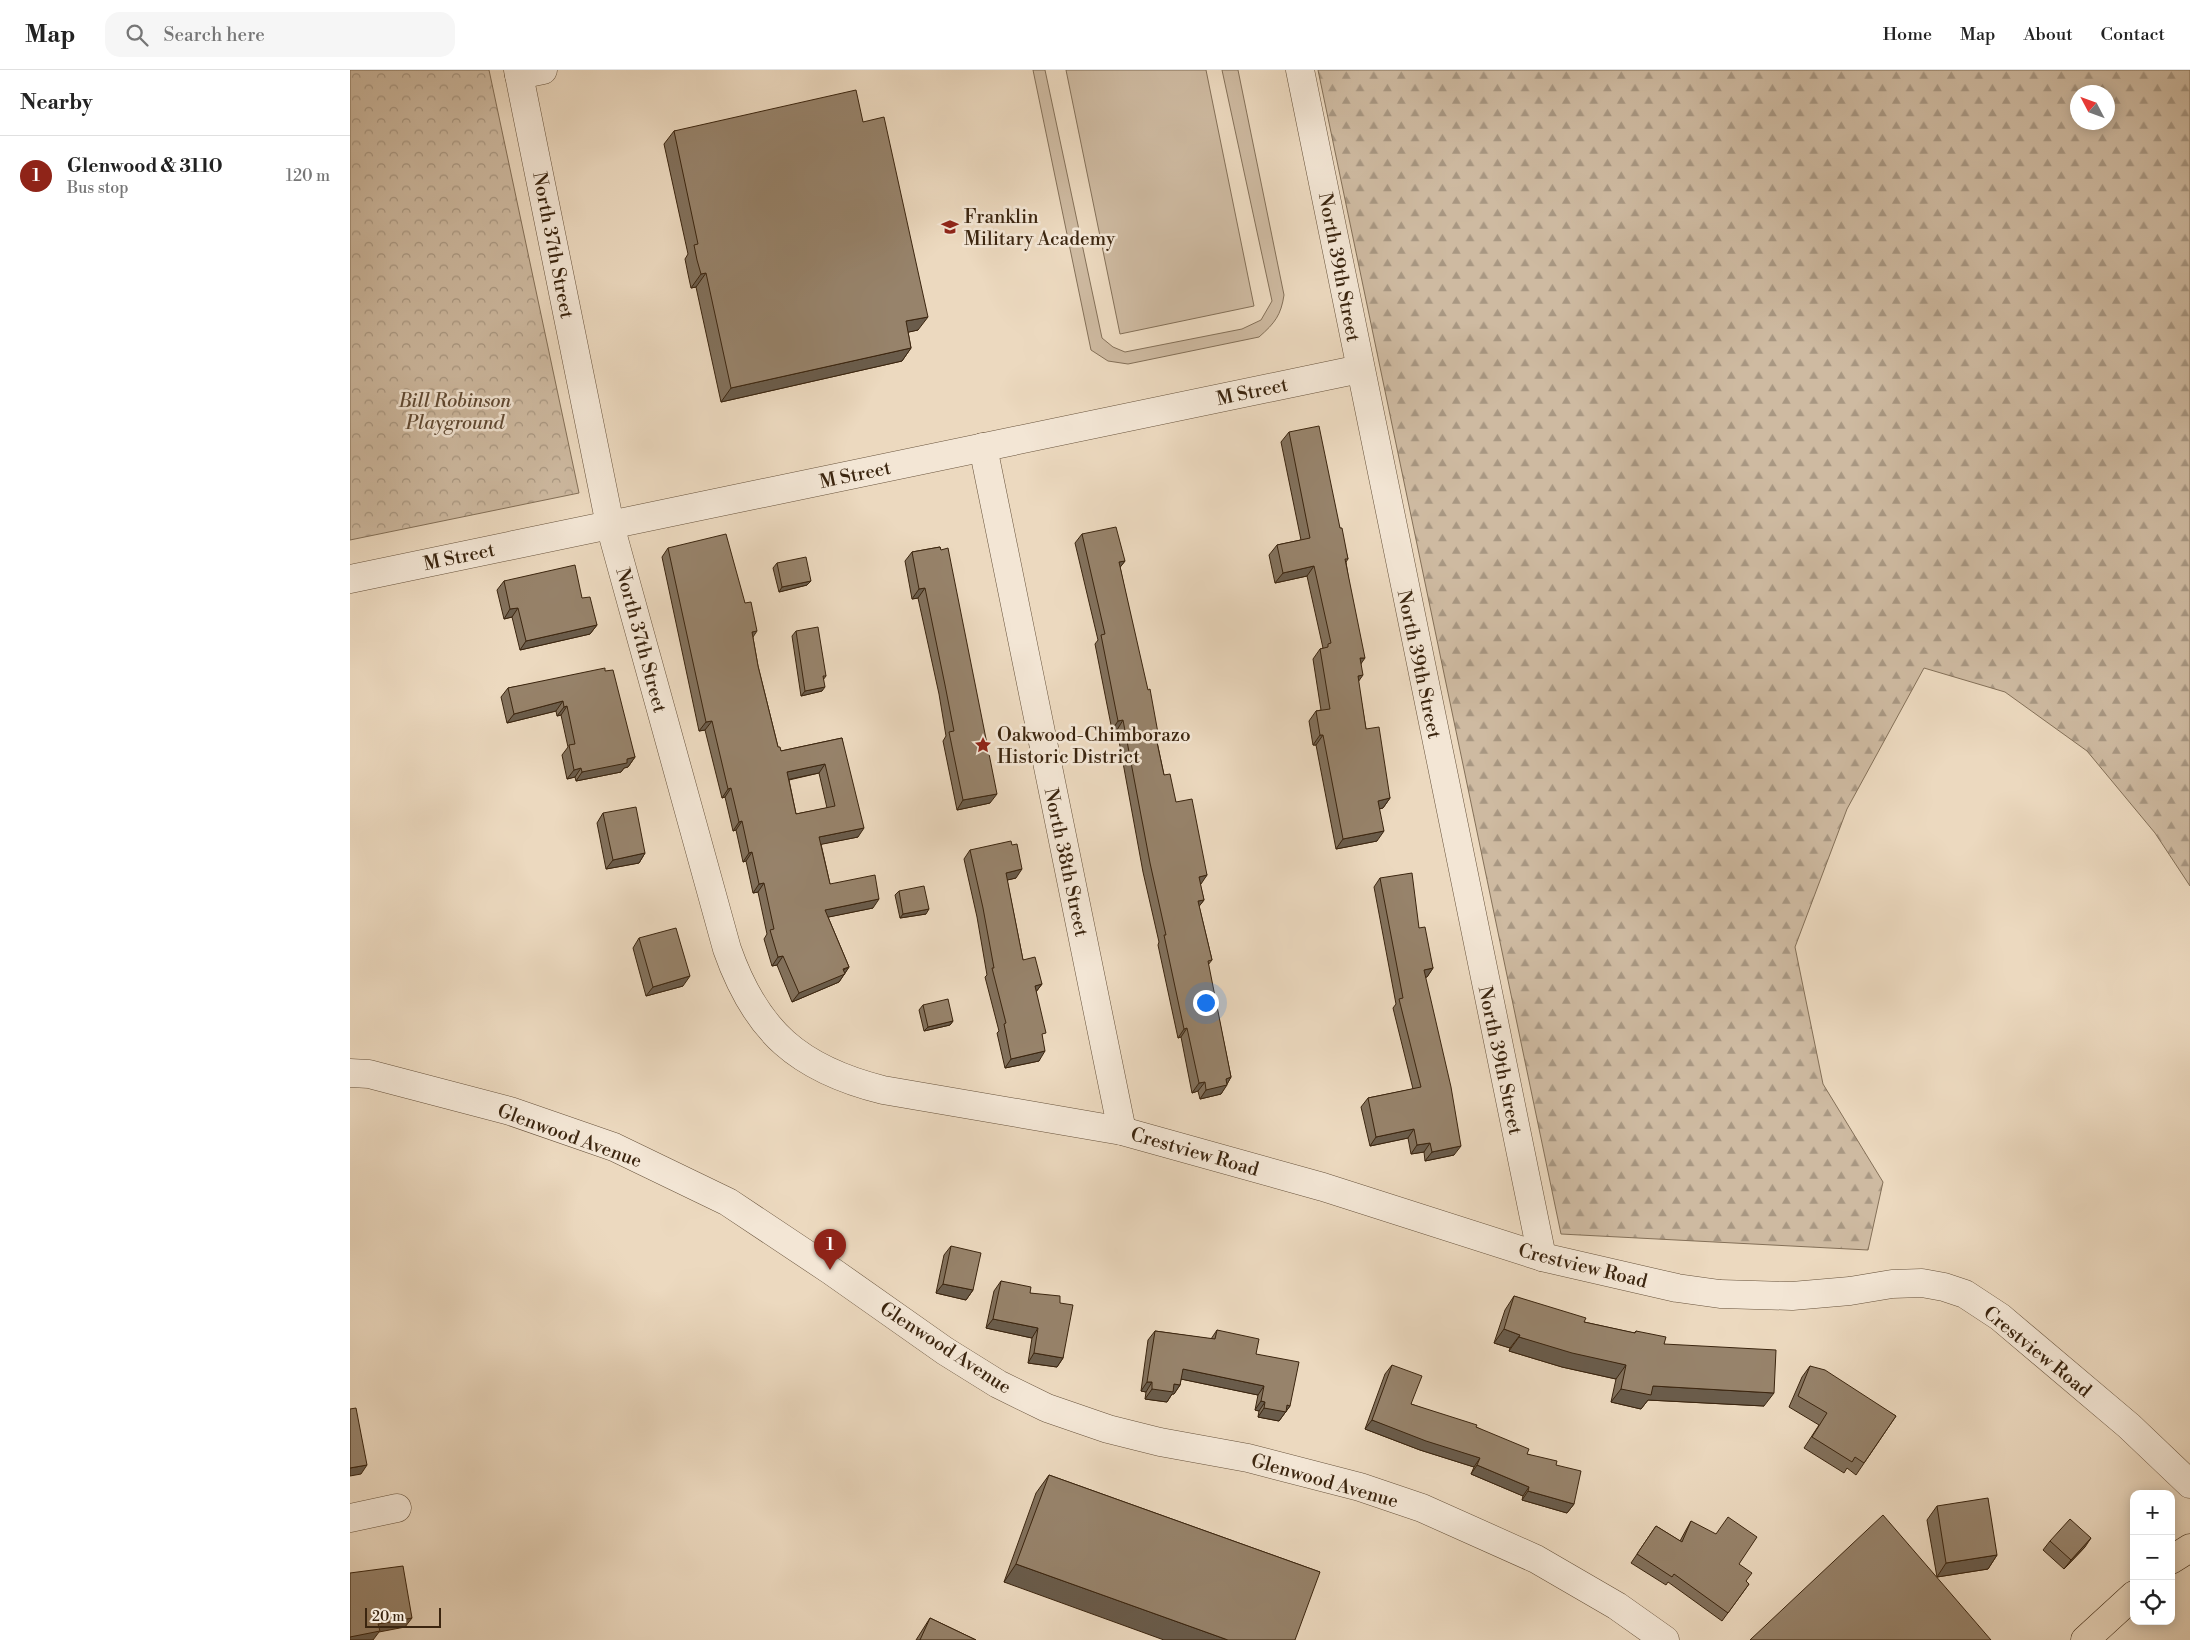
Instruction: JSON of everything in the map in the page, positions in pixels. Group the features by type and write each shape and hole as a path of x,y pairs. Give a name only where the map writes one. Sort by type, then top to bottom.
{"main road":[{"path":"2175,1557 2190,1548"},
{"path":"2085,1640 2130,1599"}],"street":[{"name":"North 39th Street","path":"1300,70 1542,1257"},
{"name":"North 37th Street","path":"527,72 610,525 727,949 747,997 762,1020 783,1043 807,1062 838,1078 923,1097"},
{"name":"M Street","path":"350,579 1360,369"},
{"name":"North 38th Street","path":"982,447 1122,1131"},
{"name":"Glenwood Avenue","path":"350,1073 370,1074 510,1111 614,1147 728,1202 838,1275 945,1351 998,1384 1047,1408 1108,1429 1160,1442 1248,1458 1360,1487 1422,1508 1536,1560 1616,1606 1665,1640"},
{"name":"Crestview Road","path":"923,1097 1122,1131 1323,1187 1542,1257 1677,1288 1720,1294 1792,1296 1850,1291 1892,1284 1922,1283 1944,1287 1965,1294 2000,1317 2129,1426 2190,1484"},
{"path":"350,1518 398,1508"}],"green space":[{"name":"Bill Robinson Playground","path":"350,70 489,70 579,493 350,540"},
{"path":"1033,70 1045,70 1102,338 1113,347 1125,352 1242,329 1261,320 1272,301 1222,70 1238,70 1284,295 1276,318 1259,337 1128,364 1108,361 1091,350"},
{"path":"1066,70 1206,70 1254,306 1120,334"},
{"path":"1318,70 2190,70 2190,886 2155,833 2087,751 2005,692 1924,668 1847,809 1795,947 1823,1084 1883,1182 1868,1250 1561,1234"}],"building":[{"path":"856,90 863,122 884,117 928,317 906,321 911,348 731,388 706,273 701,274 697,260 694,245 698,244 674,131"},
{"path":"1319,426 1340,528 1342,528 1348,559 1345,559 1365,658 1360,658 1363,675 1358,676 1366,729 1379,727 1390,798 1378,801 1384,831 1343,839 1323,735 1320,735 1316,711 1330,709 1320,649 1328,647 1328,644 1331,643 1314,566 1283,573 1277,545 1310,538 1289,432"},
{"path":"1116,527 1125,561 1119,562 1148,690 1150,689 1158,733 1155,733 1164,775 1170,774 1176,802 1192,799 1207,875 1199,877 1204,900 1198,901 1212,960 1208,961 1231,1077 1226,1079 1227,1085 1206,1090 1205,1082 1199,1083 1187,1028 1184,1029 1123,720 1118,721 1101,635 1105,634 1082,534"},
{"path":"726,534 745,603 751,602 757,631 752,632 758,666 778,747 780,747 781,751 842,738 864,828 819,837 830,884 875,875 879,899 825,910 849,967 843,969 845,974 799,993 783,956 778,957 770,930 774,929 764,883 759,884 752,852 749,853 742,821 739,822 731,788 728,789 712,721 706,722 668,548","holes":["825,764 835,806 796,814 787,772"]},
{"path":"940,547 941,550 948,548 997,794 963,800 949,732 954,731 945,685 925,588 919,589 912,552"},
{"path":"806,557 811,581 782,587 777,563"},
{"path":"575,565 582,598 590,597 597,625 526,641 518,608 510,609 504,581"},
{"path":"818,627 826,676 823,676 825,687 805,691 796,631"},
{"path":"605,668 605,671 613,670 635,757 627,759 627,763 582,772 581,768 574,770 569,745 575,744 567,706 564,707 563,701 514,714 508,688"},
{"path":"636,807 645,853 613,860 603,813"},
{"path":"1011,841 1012,845 1017,844 1022,869 1006,873 1023,960 1035,957 1042,984 1035,986 1046,1033 1042,1034 1045,1051 1011,1059 1004,1024 1006,1023 992,968 994,968 983,908 970,850"},
{"path":"1412,873 1419,928 1425,927 1433,968 1424,970 1451,1087 1461,1146 1432,1152 1430,1143 1417,1145 1414,1129 1376,1137 1368,1098 1421,1087 1399,999 1403,998 1380,878"},
{"path":"924,886 929,909 903,914 899,891"},
{"path":"676,928 690,976 653,987 639,938"},
{"path":"948,999 953,1021 928,1027 923,1005"},
{"path":"951,1246 981,1253 973,1290 943,1284"},
{"path":"1001,1281 1031,1287 1030,1293 1060,1296 1060,1303 1073,1305 1063,1358 1034,1353 1038,1328 993,1319"},
{"path":"1514,1296 1586,1318 1584,1322 1635,1333 1636,1331 1666,1337 1664,1344 1776,1350 1774,1393 1653,1386 1651,1395 1621,1389 1626,1365 1572,1353 1519,1337 1520,1335 1504,1329"},
{"path":"1217,1330 1259,1339 1256,1354 1299,1362 1290,1406 1287,1405 1286,1412 1264,1408 1265,1402 1261,1401 1264,1386 1183,1369 1180,1385 1174,1384 1173,1392 1152,1389 1152,1382 1147,1382 1155,1331 1215,1339"},
{"path":"1392,1365 1422,1376 1411,1404 1477,1425 1476,1427 1529,1449 1527,1454 1557,1461 1556,1465 1581,1471 1574,1504 1528,1491 1529,1487 1477,1465 1480,1458 1426,1441 1372,1420"},
{"path":"1810,1366 1825,1370 1896,1416 1864,1463 1855,1457 1852,1462 1812,1437 1827,1413 1798,1396"},
{"path":"356,1408 367,1465 350,1468 350,1409"},
{"path":"1049,1475 1320,1572 1295,1640 1228,1640 1016,1564"},
{"path":"1988,1498 1997,1555 1946,1563 1937,1506"},
{"path":"1883,1515 1991,1640 1750,1640"},
{"path":"1728,1517 1757,1537 1739,1564 1752,1573 1746,1581 1749,1584 1728,1613 1674,1574 1672,1577 1637,1554 1656,1526 1682,1542 1691,1521 1716,1534"},
{"path":"2070,1519 2091,1538 2071,1560 2050,1541"},
{"path":"403,1566 412,1618 378,1624 380,1631 350,1637 350,1573"},
{"path":"930,1618 976,1640 920,1640"}],"place":[{"name":"Franklin Military Academy","path":"950,227"},
{"name":"Oakwood-Chimborazo Historic District","path":"983,745"},
{"name":"Glenwood & 3110","path":"830,1270"}]}
